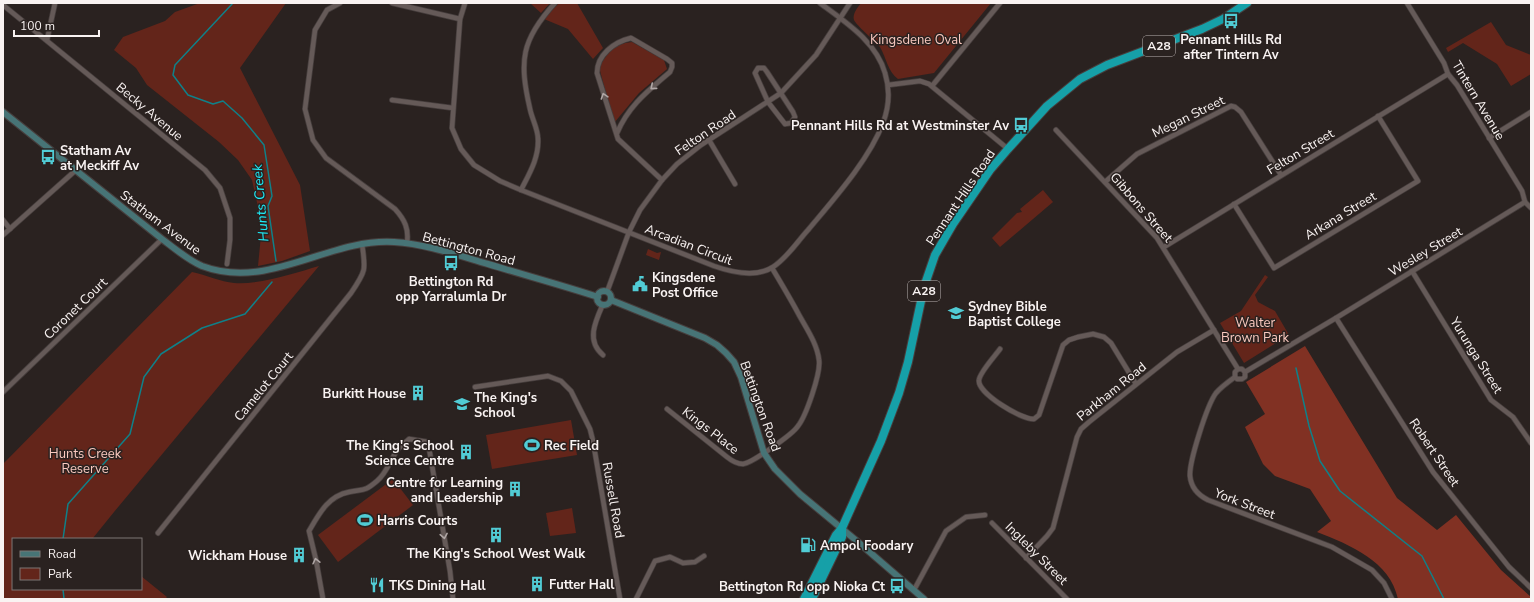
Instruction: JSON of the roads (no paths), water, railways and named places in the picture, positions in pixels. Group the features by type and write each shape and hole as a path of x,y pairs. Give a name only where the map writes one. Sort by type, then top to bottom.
{"highway":[{"name":"Pennant Hills Road","path":"804,599 836,535 842,528 899,393 908,362 926,279 935,255 942,241 974,193 1008,149 1047,106 1070,87 1086,76 1107,65 1202,30 1230,15 1247,3"},
{"name":"Pennant Hills Road","path":"812,599 842,537 842,528"}],"main road":[{"name":"Statham Avenue","path":"3,112 162,240 201,266 234,273 267,271 297,263 332,250"},
{"name":"Bettington Road","path":"332,250 362,244 392,242 407,243 434,249 598,297"},
{"path":"601,292 607,292 610,294 611,300 608,304 603,304 599,302 598,297 601,292"},
{"name":"Bettington Road","path":"611,300 705,338 717,345 726,353 734,362 741,377 764,453 775,468 787,481 924,599"}],"street":[{"path":"47,40 54,3"},
{"path":"340,3 326,10 315,30 305,109 313,140 326,158 401,215 406,224 408,234 407,243"},
{"path":"392,3 460,19"},
{"name":"Arcadian Circuit","path":"465,3 460,19 452,128 461,149 474,165 500,181 521,190 731,272 746,274 772,268 788,253 841,190 875,142 884,122 887,110 888,85 885,71 874,48 840,18 820,3"},
{"path":"521,190 536,161 538,138 530,111 523,74 526,46 540,20 555,3"},
{"name":"Felton Road","path":"607,292 629,232 640,210 662,180 677,164 701,145 781,93 816,55 850,3"},
{"path":"932,86 1000,3"},
{"name":"Tintern Avenue","path":"1407,3 1444,63 1448,74 1457,85 1522,191 1525,202 1531,208"},
{"name":"Becky Avenue","path":"3,4 205,170 220,188 230,218 230,240 226,264"},
{"path":"617,133 622,122 640,98 670,72 672,67 672,63 667,59 631,38 620,41 609,48 597,66 597,74 618,139 662,180"},
{"path":"758,68 764,68 768,72 793,112 795,117 791,123 785,124 768,102 755,73 758,68"},
{"name":"Felton Street","path":"1164,247 1448,74"},
{"path":"888,85 920,81 932,86 1008,149"},
{"path":"392,100 453,108"},
{"name":"Megan Street","path":"1105,182 1137,154 1231,106 1235,107 1241,112 1281,175"},
{"path":"1489,138 1531,112"},
{"name":"Arkana Street","path":"1234,204 1274,268 1418,181 1378,116"},
{"name":"Gibbons Street","path":"1056,130 1164,247 1238,369"},
{"path":"709,140 735,184"},
{"path":"3,235 76,170"},
{"name":"Wesley Street","path":"1336,318 1525,202"},
{"path":"3,220 10,228"},
{"name":"Coronet Court","path":"3,392 162,240"},
{"name":"Camelot Court","path":"158,533 351,293 363,275 365,269 362,244"},
{"name":"Kings Place","path":"667,409 735,463 748,463 790,434 799,425 804,417 819,373 820,361 811,336 772,268"},
{"name":"Yurunga Street","path":"1412,271 1491,400 1513,417 1531,443"},
{"path":"603,304 593,332 593,341 596,350 603,355"},
{"path":"1245,372 1336,318"},
{"name":"Robert Street","path":"1336,318 1433,472 1504,561 1531,588"},
{"name":"Parkham Road","path":"1026,558 1053,528 1077,437 1081,429 1177,352 1214,330"},
{"path":"1000,349 981,374 978,380 979,384 999,404 1028,419 1034,419 1039,415 1063,345 1065,342 1073,338 1096,334 1107,339 1136,384"},
{"path":"1238,369 1242,369 1245,372 1245,377 1242,379 1237,379 1235,377 1235,372 1238,369"},
{"name":"Russell Road","path":"475,387 548,376 561,381 570,391 590,429 593,441 620,599"},
{"name":"York Street","path":"1235,377 1217,392 1210,404 1190,465 1191,482 1196,492 1208,500 1239,513 1332,547 1372,570 1384,583 1392,599"},
{"path":"324,599 309,531 321,510 332,499 349,492 366,490 378,480 390,464 399,448 409,440 428,442 450,571 453,599"},
{"path":"914,590 946,532 966,517 985,515"},
{"name":"Ingleby Street","path":"992,524 1067,599"},
{"path":"636,599 655,560 670,557 683,563 695,562 704,556"}],"waterway":[{"name":"Hunts Creek","path":"233,3 175,65 173,75 188,95 213,104 223,101 242,118 264,145 272,196 268,206 276,261"},
{"name":"Hunts Creek","path":"63,538 68,504 130,434 144,377 161,354 202,328 245,314 272,282"},
{"path":"1296,368 1309,426 1320,461 1340,491 1422,556 1444,599"},
{"name":"Hunts Creek","path":"63,590 64,599"}],"place":[{"name":"Pennant Hills Rd after Tintern Av","path":"1231,21"},
{"name":"Pennant Hills Rd at Westminster Av","path":"1021,125"},
{"name":"Statham Av at Meckiff Av","path":"48,157"},
{"name":"Bettington Rd opp Yarralumla Dr","path":"451,263"},
{"name":"Kingsdene Post Office","path":"640,284"},
{"name":"Sydney Bible Baptist College","path":"956,313"},
{"name":"Burkitt House","path":"418,393"},
{"name":"The King's School","path":"462,404"},
{"name":"Rec Field","path":"532,445"},
{"name":"The King's School Science Centre","path":"466,452"},
{"name":"Centre for Learning and Leadership","path":"515,489"},
{"name":"Harris Courts","path":"365,520"},
{"name":"The King's School West Walk","path":"496,535"},
{"name":"Ampol Foodary","path":"808,545"},
{"name":"Wickham House","path":"299,555"},
{"name":"Futter Hall","path":"537,584"},
{"name":"TKS Dining Hall","path":"377,585"},
{"name":"Bettington Rd opp Nioka Ct","path":"897,586"}],"park label":[{"name":"Kingsdene Oval","path":"916,39"},
{"name":"Walter Brown Park","path":"1255,330"},
{"name":"Hunts Creek Reserve","path":"85,460"}]}
